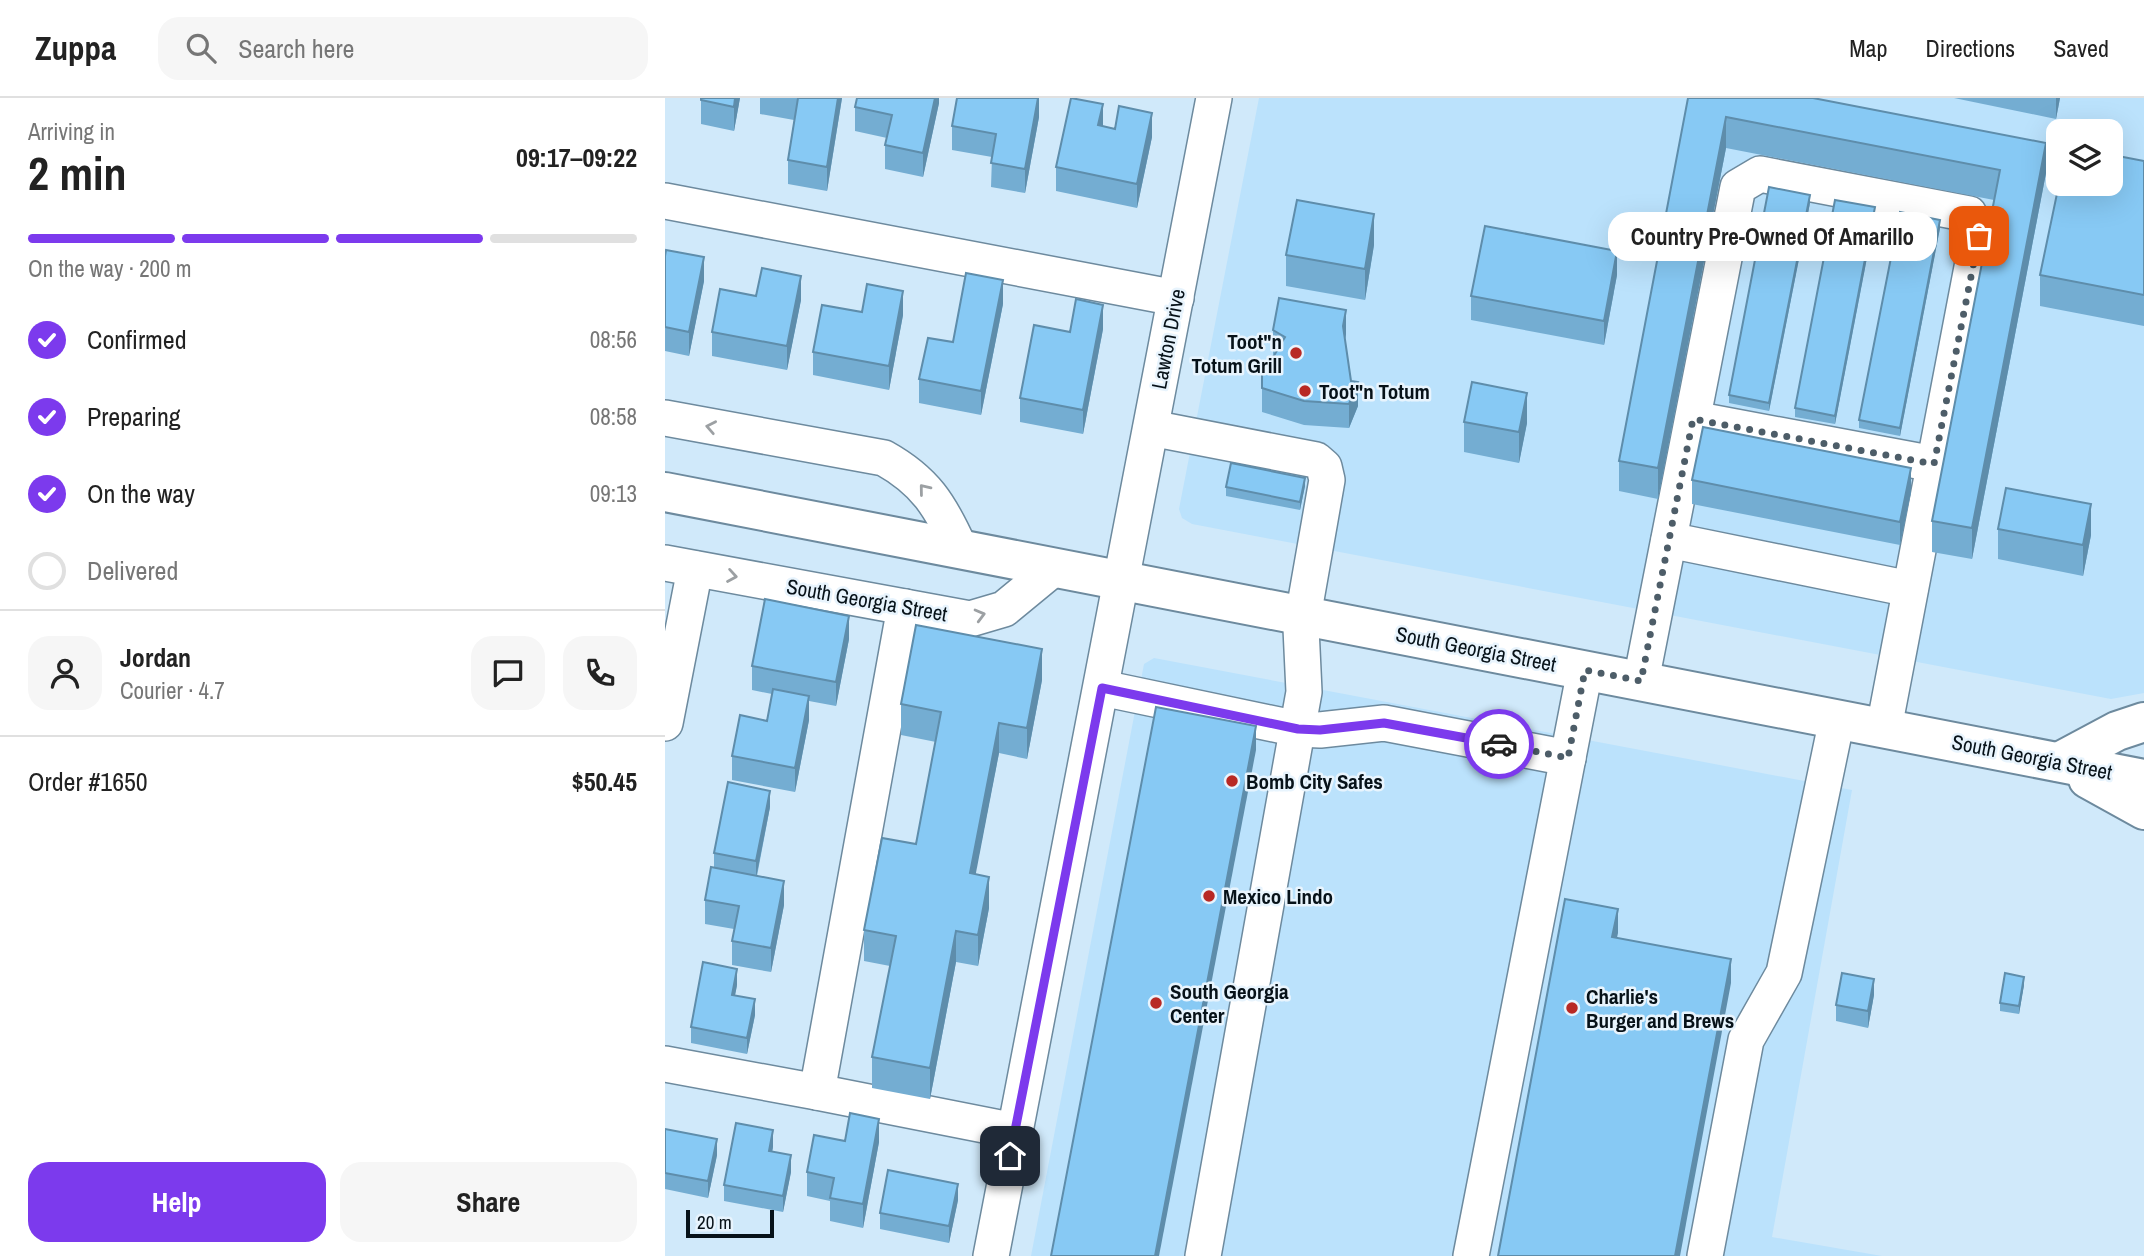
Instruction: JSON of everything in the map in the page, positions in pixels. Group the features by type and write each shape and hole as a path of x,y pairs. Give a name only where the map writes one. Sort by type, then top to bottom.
{"main road":[{"name":"South Georgia Street","path":"665,492 2144,779"},
{"path":"2059,762 2117,732 2144,722"},
{"path":"2059,762 2144,810"}],"street":[{"name":"Lawton Drive","path":"991,1256 1214,98"},
{"path":"1641,681 1738,187 1760,174 1969,215 1979,236 1884,728"},
{"path":"665,201 1176,298"},
{"path":"665,418 884,458 912,474 945,514 959,547"},
{"path":"1693,419 1934,464"},
{"path":"1151,428 1316,460 1324,467 1327,480 1302,615 1304,692 1203,1256"},
{"path":"1669,540 1910,589"},
{"path":"665,723 680,566"},
{"name":"South Georgia Street","path":"680,566 970,619 1004,609 1055,567"},
{"path":"817,1091 905,607"},
{"path":"1471,1256 1585,670"},
{"path":"1102,688 1298,729 1320,730 1384,723 1568,758"},
{"path":"1705,1256 1746,1040 1784,972 1837,719"},
{"path":"665,1064 1015,1131"}],"shaded area":[{"path":"1259,98 2144,98 2144,693 2111,699 1192,524 1182,518 1179,509"},
{"name":"South Georgia Center","path":"1154,658 1852,790 1772,1237 1882,1256 1031,1256 1144,664"}],"building":[{"path":"735,98 734,107 701,100"},
{"path":"798,98 838,98 827,167 788,160"},
{"path":"857,98 935,98 923,153 885,145 892,115 855,107"},
{"path":"957,98 1038,98 1025,169 991,163 996,134 952,126"},
{"path":"1071,98 1103,104 1098,125 1115,129 1119,106 1152,113 1137,184 1056,167"},
{"path":"1688,98 1813,98 2046,143 1972,528 1932,521 2000,170 1726,117 1658,468 1619,461"},
{"path":"2123,157 2144,161 2144,295 2040,275 2056,196 2123,196"},
{"path":"1769,187 1810,195 1769,403 1729,395"},
{"path":"1297,200 1374,214 1365,269 1286,255"},
{"path":"1835,200 1875,207 1835,416 1795,408"},
{"path":"1900,212 1940,220 1900,428 1859,420"},
{"path":"1485,226 1617,251 1604,321 1471,296"},
{"path":"666,250 704,257 689,332 665,327"},
{"path":"762,268 801,276 787,346 712,332 720,289 756,296"},
{"path":"966,273 1003,280 981,391 919,379 928,338 953,342"},
{"path":"867,284 903,291 889,366 813,352 822,305 862,312"},
{"path":"1279,298 1346,310 1343,326 1351,381 1358,382 1349,404 1304,401 1262,388 1262,363 1269,364 1285,337 1273,330"},
{"path":"1076,299 1103,305 1083,410 1020,398 1034,325 1070,332"},
{"path":"1472,382 1527,393 1519,432 1464,422"},
{"path":"1703,427 1911,468 1900,522 1692,480"},
{"path":"1231,463 1305,478 1300,502 1226,487"},
{"path":"2006,488 2091,504 2083,545 1998,529"},
{"path":"765,599 849,616 836,682 752,666"},
{"path":"916,625 1042,649 1027,728 999,723 970,873 989,877 978,935 956,931 930,1068 872,1057 896,936 864,930 882,838 916,844 941,712 901,704"},
{"path":"773,689 809,696 795,768 732,756 740,715 767,721"},
{"name":"South Georgia Center","path":"1156,707 1256,726 1155,1256 1051,1256"},
{"path":"728,782 770,791 756,861 714,853"},
{"path":"711,867 784,881 771,948 732,941 739,906 705,900"},
{"path":"1565,899 1618,909 1612,937 1731,959 1675,1256 1498,1256"},
{"path":"703,962 737,969 732,995 755,999 747,1038 691,1027"},
{"path":"1842,973 1874,979 1868,1011 1836,1005"},
{"path":"2005,973 2024,977 2019,1006 2000,1003"},
{"path":"850,1113 879,1119 863,1204 830,1198 834,1178 807,1172 814,1135 845,1141"},
{"path":"736,1123 773,1130 769,1151 791,1155 783,1196 724,1185"},
{"path":"665,1129 717,1139 708,1181 665,1173"},
{"path":"888,1170 958,1184 949,1226 880,1213"}],"way so far":[{"path":"1499,744 1568,758 1585,670 1641,681 1693,419 1934,464 1979,236"}],"place":[{"name":"Country Pre-Owned Of Amarillo","path":"1979,236"},
{"name":"Toot\"n Totum Grill","path":"1296,353"},
{"name":"Toot\"n Totum","path":"1305,391"},
{"name":"Bomb City Safes","path":"1232,781"},
{"name":"Mexico Lindo","path":"1209,896"},
{"name":"South Georgia Center","path":"1156,1003"},
{"name":"Charlie's Burger and Brews","path":"1572,1008"}],"route":[{"path":"1010,1156 1102,688 1298,729 1320,730 1384,723 1499,744"}]}
